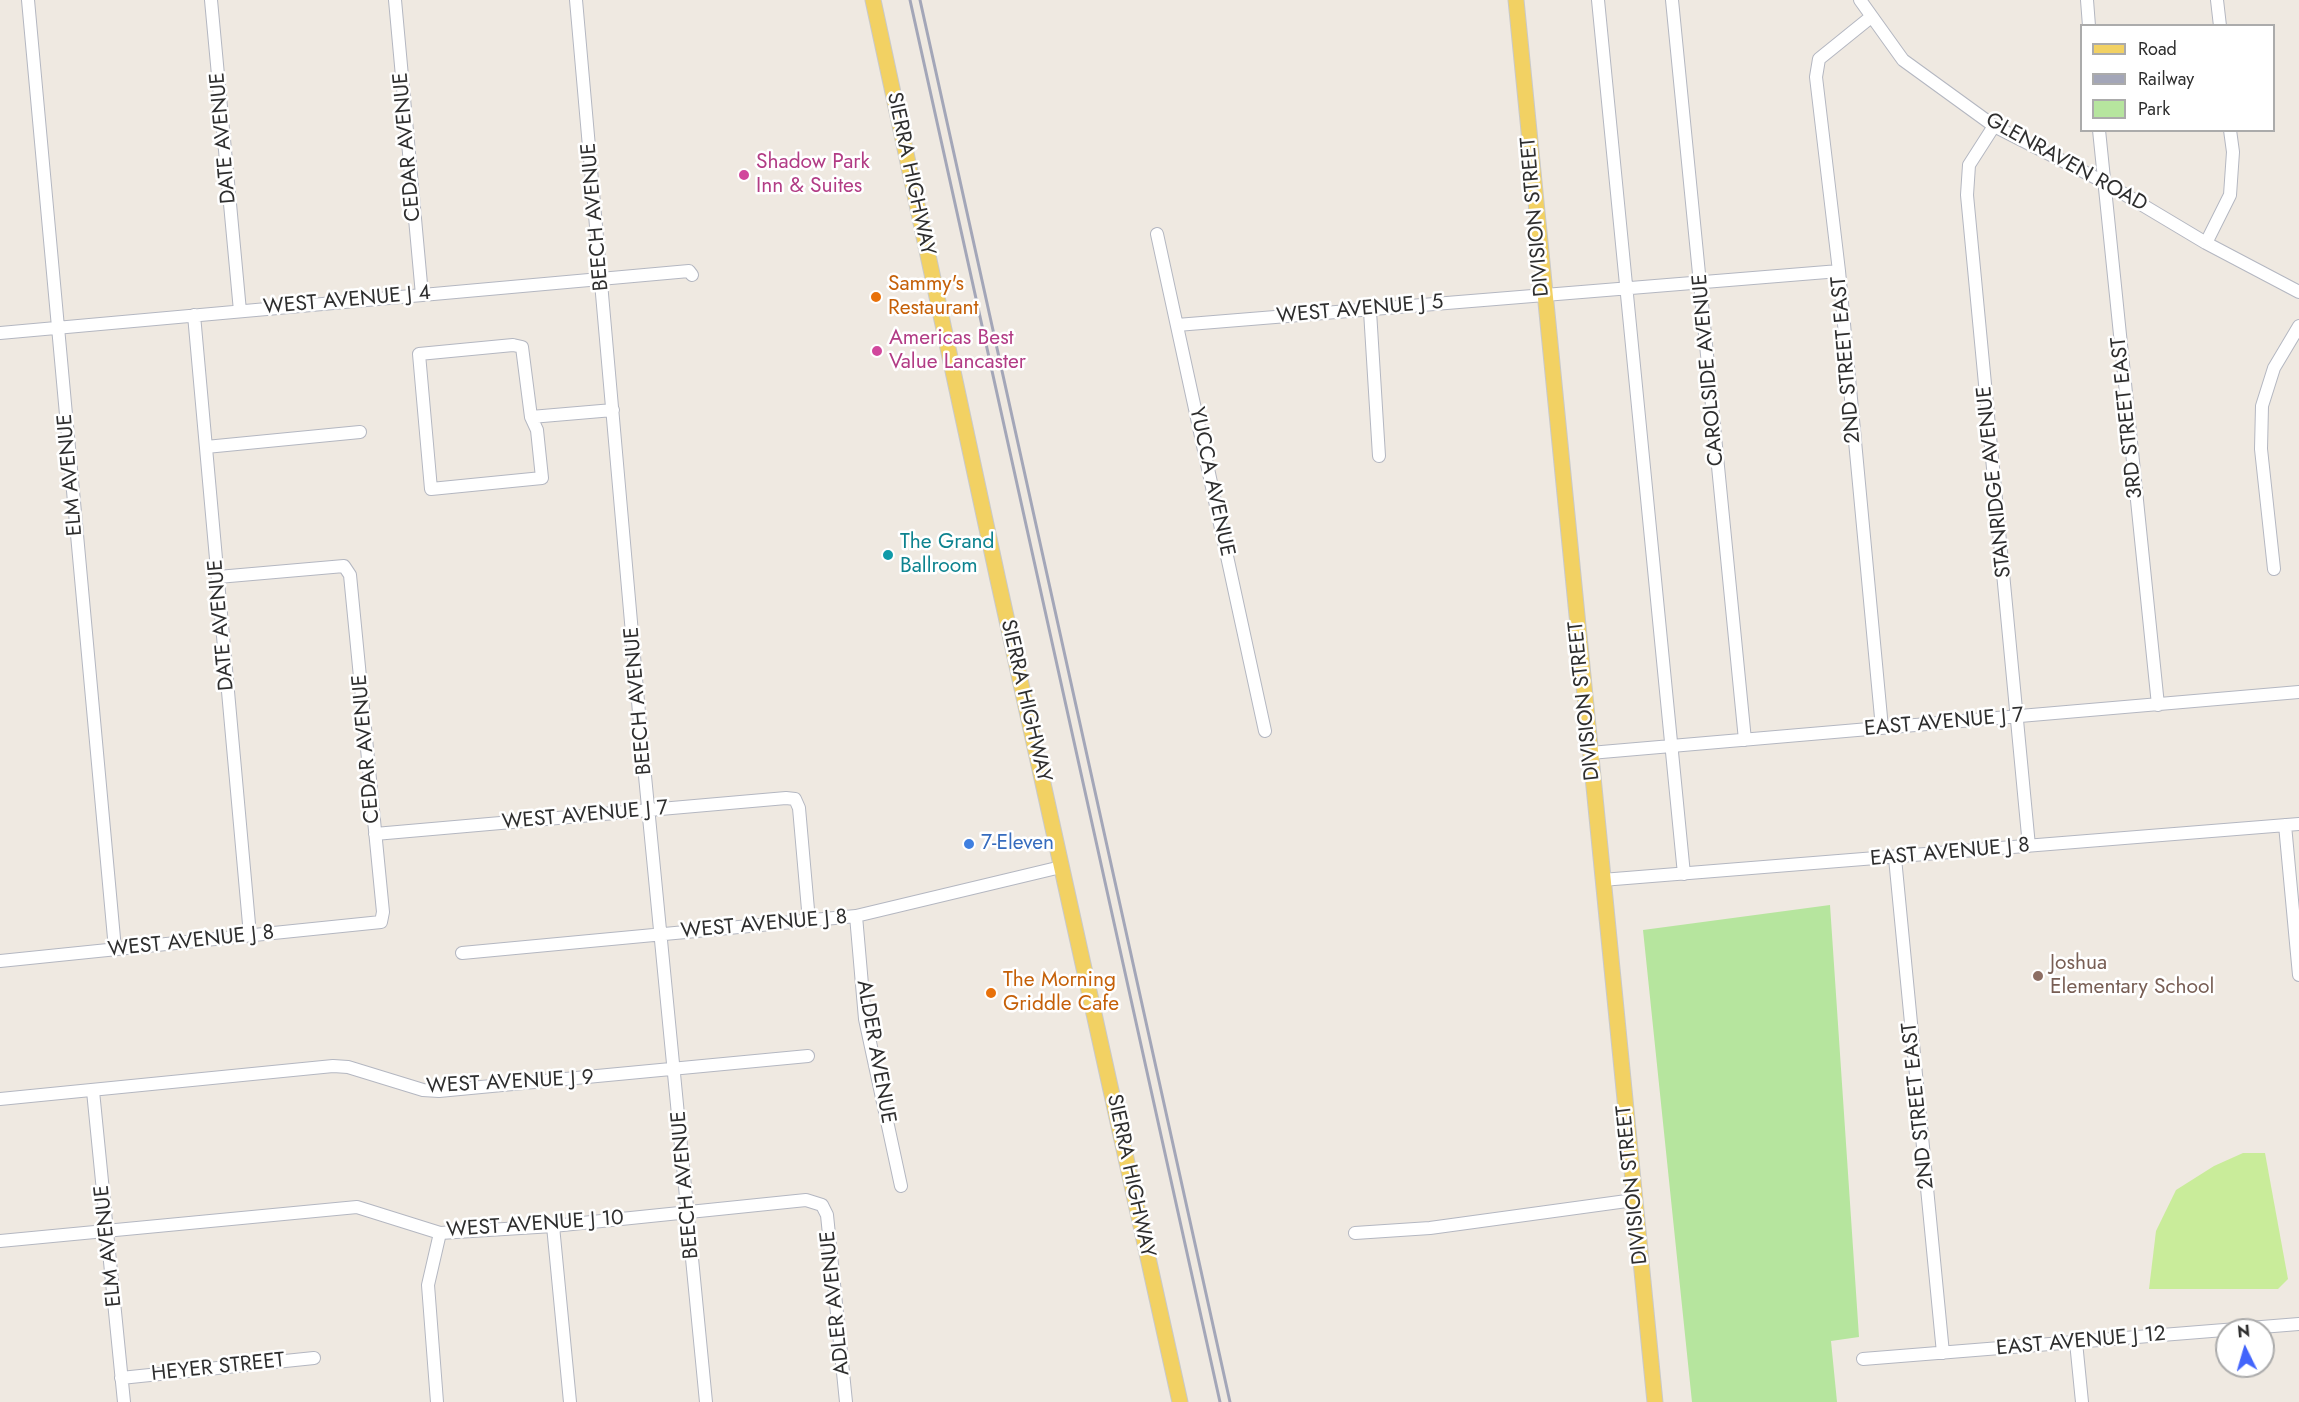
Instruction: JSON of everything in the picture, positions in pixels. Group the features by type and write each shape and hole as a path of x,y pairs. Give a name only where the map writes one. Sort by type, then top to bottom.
{"main road":[{"name":"SIERRA HIGHWAY","path":"873,0 1061,867 1180,1402"},
{"name":"DIVISION STREET","path":"1516,0 1655,1402"}],"street":[{"name":"ELM AVENUE","path":"28,0 115,949"},
{"name":"DATE AVENUE","path":"211,0 240,311"},
{"name":"CEDAR AVENUE","path":"395,0 422,295"},
{"name":"BEECH AVENUE","path":"576,0 649,811 706,1402"},
{"path":"1598,0 1684,874"},
{"name":"CAROLSIDE AVENUE","path":"1672,0 1745,740"},
{"name":"GLENRAVEN ROAD","path":"1860,0 1903,60 1994,126 2104,182 2206,243 2299,292"},
{"path":"2086,0 2089,24"},
{"path":"2217,0 2220,24"},
{"name":"2ND STREET EAST","path":"1871,17 1819,59 1816,77 1839,271 1882,728"},
{"name":"STANRIDGE AVENUE","path":"1994,126 1969,165 1966,195 2029,846"},
{"name":"3RD STREET EAST","path":"2099,132 2158,705"},
{"path":"2206,243 2230,195 2232,152 2230,132"},
{"name":"YUCCA AVENUE","path":"1157,234 1265,731"},
{"name":"WEST AVENUE J 4","path":"0,333 689,271 692,275"},
{"name":"WEST AVENUE J 5","path":"1177,325 1839,271"},
{"path":"1370,311 1379,456"},
{"name":"DATE AVENUE","path":"194,315 250,935"},
{"path":"2274,569 2261,449 2262,406 2274,368 2299,326"},
{"path":"513,345 522,347 531,417 537,430 542,478 432,489 419,354 513,345"},
{"path":"531,417 613,410"},
{"path":"206,447 360,432"},
{"name":"CEDAR AVENUE","path":"218,577 344,566 350,575 383,912 381,922"},
{"name":"EAST AVENUE J 7","path":"1590,753 2299,692"},
{"name":"WEST AVENUE J 7","path":"375,834 795,799 799,808 809,921"},
{"name":"EAST AVENUE J 8","path":"1602,880 2299,824"},
{"path":"2285,825 2299,975"},
{"name":"2ND STREET EAST","path":"1895,858 1943,1353"},
{"name":"WEST AVENUE J 8","path":"462,953 856,916 1061,867"},
{"name":"ALDER AVENUE","path":"856,916 865,1019 901,1186"},
{"name":"WEST AVENUE J 8","path":"0,961 381,922"},
{"name":"WEST AVENUE J 9","path":"0,1099 333,1066 348,1067 423,1090 439,1091 675,1071 808,1056"},
{"name":"ELM AVENUE","path":"93,1091 124,1402"},
{"name":"WEST AVENUE J 10","path":"0,1241 357,1207 440,1233 553,1226 806,1200 822,1205"},
{"path":"1355,1233 1430,1228 1634,1200"},
{"name":"ADLER AVENUE","path":"822,1205 827,1215 846,1402"},
{"path":"553,1226 570,1402"},
{"path":"437,1402 428,1285 440,1233"},
{"name":"EAST AVENUE J 12","path":"1863,1359 2299,1324"},
{"path":"2076,1342 2082,1402"},
{"name":"HEYER STREET","path":"122,1378 314,1358"}],"green space":[{"path":"1830,905 1859,1337 1831,1341 1837,1402 1692,1402 1643,930"},
{"path":"2243,1153 2265,1153 2288,1279 2278,1289 2149,1289 2156,1231 2176,1190 2214,1166"}],"railway":[{"path":"910,0 1220,1402"},
{"path":"920,0 1230,1402"}],"place":[{"name":"Shadow Park Inn & Suites","path":"744,175"},
{"name":"Sammy's Restaurant","path":"876,297"},
{"name":"Americas Best Value Lancaster","path":"877,351"},
{"name":"The Grand Ballroom","path":"888,555"},
{"name":"7-Eleven","path":"969,844"},
{"name":"Joshua Elementary School","path":"2038,976"},
{"name":"The Morning Griddle Cafe","path":"991,993"}]}
